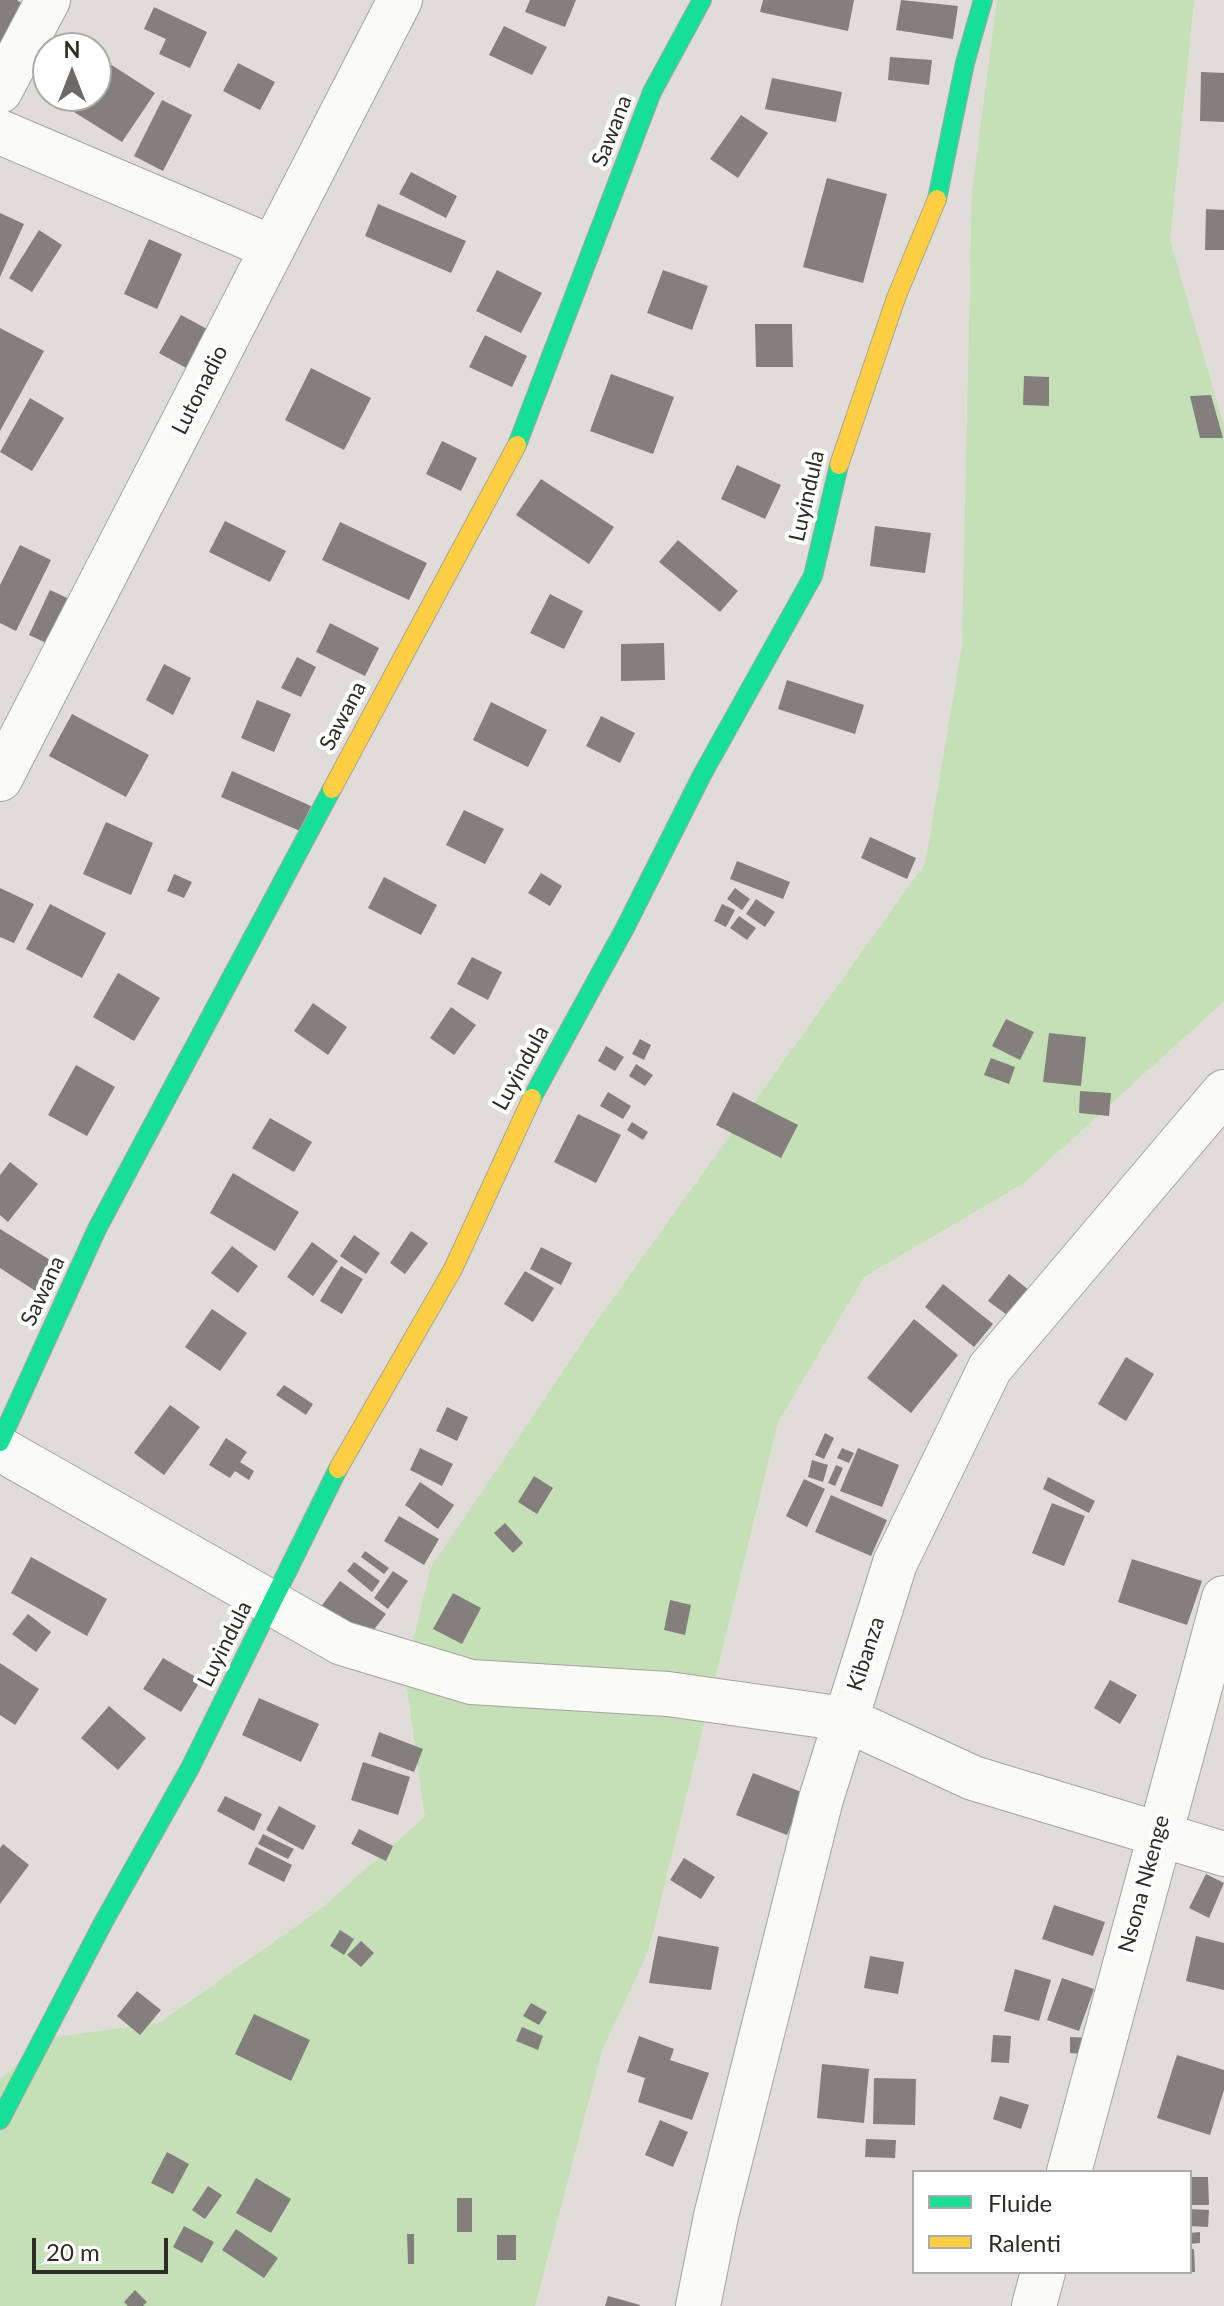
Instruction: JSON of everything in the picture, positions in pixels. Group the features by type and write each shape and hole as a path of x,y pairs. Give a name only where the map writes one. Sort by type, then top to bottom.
{"street":[{"path":"0,91 48,0"},
{"name":"Lutonadio","path":"0,779 400,0"},
{"name":"Sawana","path":"0,1442 97,1229 526,427 652,92 702,0"},
{"name":"Luyindula","path":"0,2120 103,1923 190,1768 350,1444 453,1269 516,1127 625,928 702,775 813,576 845,439 896,298 935,209 965,63 983,0"},
{"path":"0,132 273,248"},
{"name":"Kibanza","path":"698,2306 716,2216 813,1829 895,1563 990,1368 1224,1092"},
{"path":"0,1449 342,1643 471,1682 668,1694 845,1719 973,1778 1224,1854"},
{"name":"Nsona Nkenge","path":"1070,2170 1158,1832 1224,1598"},
{"path":"1034,2306 1042,2274"}],"green space":[{"path":"997,0 1194,0 1170,240 1224,426 1224,1001 1024,1183 864,1277 778,1422 648,1952 602,2050 535,2306 0,2306 0,2079 48,2038 159,2023 318,1911 425,1817 405,1674 431,1567 592,1328 925,864 962,646 972,192"}],"building":[{"path":"0,0 17,0 37,13 0,44"},
{"path":"530,0 576,0 565,27 525,12"},
{"path":"763,0 854,0 848,31 760,12"},
{"path":"901,0 958,6 953,39 896,30"},
{"path":"154,7 207,32 190,68 159,54 166,39 144,29"},
{"path":"504,26 547,47 532,75 489,55"},
{"path":"890,57 932,60 929,85 888,80"},
{"path":"238,63 275,82 260,110 223,91"},
{"path":"112,65 155,93 122,142 74,112 112,112"},
{"path":"1201,72 1224,73 1224,122 1200,121"},
{"path":"772,78 842,92 836,122 765,109"},
{"path":"162,100 192,115 163,171 134,156"},
{"path":"741,115 768,133 738,178 710,159"},
{"path":"411,172 457,196 446,218 399,194"},
{"path":"827,178 887,194 863,283 803,267"},
{"path":"378,204 466,241 451,273 365,236"},
{"path":"1206,209 1224,210 1224,250 1205,250"},
{"path":"0,213 24,224 0,277"},
{"path":"39,230 62,245 32,292 9,278"},
{"path":"149,239 182,254 157,309 124,294"},
{"path":"497,270 542,293 521,333 476,311"},
{"path":"663,270 708,286 692,330 647,313"},
{"path":"181,315 220,336 199,375 159,353"},
{"path":"755,324 792,324 793,367 756,367"},
{"path":"0,328 44,351 0,431"},
{"path":"485,335 527,356 512,387 469,367"},
{"path":"311,368 371,398 344,450 285,420"},
{"path":"611,374 674,397 653,454 590,431"},
{"path":"1024,376 1049,377 1049,406 1023,405"},
{"path":"1211,395 1223,438 1200,438 1190,396"},
{"path":"30,398 64,418 32,471 0,452"},
{"path":"442,441 477,458 461,491 426,474"},
{"path":"737,465 781,485 765,519 721,499"},
{"path":"541,479 614,527 589,564 516,515"},
{"path":"225,521 286,551 270,582 209,552"},
{"path":"340,522 427,563 409,600 322,560"},
{"path":"875,526 931,533 925,573 870,566"},
{"path":"678,540 738,591 720,612 659,562"},
{"path":"20,545 51,560 16,631 0,623 0,585"},
{"path":"50,590 76,602 55,647 29,635"},
{"path":"550,594 583,611 564,649 530,633"},
{"path":"330,623 379,648 365,676 316,652"},
{"path":"664,643 665,680 621,681 621,644"},
{"path":"297,657 316,667 301,697 281,688"},
{"path":"164,664 191,678 173,715 146,700"},
{"path":"787,680 864,705 855,734 778,709"},
{"path":"257,700 291,714 274,752 241,738"},
{"path":"491,702 547,730 528,767 473,740"},
{"path":"72,714 149,755 126,797 49,756"},
{"path":"601,716 635,733 620,763 586,746"},
{"path":"232,771 311,806 300,831 221,797"},
{"path":"464,810 504,829 485,864 446,845"},
{"path":"106,822 153,843 131,895 83,874"},
{"path":"870,837 916,858 907,879 861,858"},
{"path":"737,861 790,882 783,899 730,879"},
{"path":"541,873 562,886 550,906 528,893"},
{"path":"174,874 192,882 184,898 167,891"},
{"path":"384,877 437,905 421,935 368,908"},
{"path":"0,888 34,904 14,943 0,937"},
{"path":"735,888 750,899 742,910 727,899"},
{"path":"756,899 775,912 765,927 746,914"},
{"path":"50,904 106,933 82,978 26,949"},
{"path":"722,904 735,910 726,927 714,921"},
{"path":"739,916 756,928 747,940 730,928"},
{"path":"472,957 502,972 488,1000 457,984"},
{"path":"118,973 160,998 134,1041 93,1017"},
{"path":"313,1003 347,1027 328,1055 294,1031"},
{"path":"451,1007 476,1025 454,1055 430,1038"},
{"path":"1006,1019 1034,1032 1020,1060 992,1046"},
{"path":"1049,1033 1086,1037 1081,1086 1043,1082"},
{"path":"640,1039 651,1045 644,1060 632,1054"},
{"path":"606,1046 624,1057 615,1071 598,1061"},
{"path":"991,1058 1015,1067 1009,1084 984,1075"},
{"path":"636,1064 653,1075 645,1086 629,1076"},
{"path":"76,1065 115,1087 87,1136 48,1115"},
{"path":"1080,1091 1111,1093 1109,1116 1079,1113"},
{"path":"608,1092 631,1106 623,1119 600,1106"},
{"path":"733,1092 798,1125 781,1158 716,1125"},
{"path":"578,1114 621,1135 596,1183 554,1162"},
{"path":"270,1118 312,1142 294,1172 252,1148"},
{"path":"632,1122 648,1132 643,1140 627,1130"},
{"path":"10,1162 38,1184 8,1222 0,1215 0,1175"},
{"path":"233,1173 299,1212 275,1251 210,1213"},
{"path":"0,1229 55,1263 37,1292 0,1268"},
{"path":"411,1231 428,1243 405,1274 390,1263"},
{"path":"354,1235 380,1253 366,1274 340,1256"},
{"path":"312,1242 338,1261 313,1296 287,1277"},
{"path":"232,1246 258,1266 238,1293 211,1273"},
{"path":"541,1247 572,1263 561,1285 530,1269"},
{"path":"341,1266 363,1279 342,1314 320,1301"},
{"path":"525,1271 554,1288 533,1322 504,1304"},
{"path":"1009,1274 1030,1291 1010,1317 988,1301"},
{"path":"943,1284 993,1324 974,1347 925,1307"},
{"path":"212,1309 247,1333 220,1371 185,1347"},
{"path":"914,1319 958,1355 911,1413 867,1378"},
{"path":"1126,1357 1154,1374 1126,1421 1098,1404"},
{"path":"284,1385 313,1404 306,1415 276,1395"},
{"path":"170,1405 200,1427 164,1475 134,1453"},
{"path":"447,1407 468,1417 457,1441 436,1431"},
{"path":"825,1433 834,1438 824,1459 815,1455"},
{"path":"226,1438 247,1452 240,1462 254,1471 249,1480 235,1471 230,1478 209,1465"},
{"path":"420,1448 453,1464 442,1486 410,1470"},
{"path":"842,1448 854,1453 849,1463 837,1458"},
{"path":"858,1448 899,1465 882,1507 840,1491"},
{"path":"812,1460 828,1465 823,1482 808,1477"},
{"path":"836,1465 843,1468 835,1486 828,1483"},
{"path":"534,1476 553,1488 537,1514 518,1502"},
{"path":"1048,1477 1095,1501 1089,1513 1043,1489"},
{"path":"804,1479 825,1489 807,1527 786,1516"},
{"path":"420,1482 454,1505 438,1529 405,1505"},
{"path":"831,1495 887,1520 871,1556 815,1532"},
{"path":"1052,1503 1085,1516 1064,1566 1032,1553"},
{"path":"399,1516 439,1539 424,1565 384,1541"},
{"path":"505,1523 523,1543 513,1553 494,1533"},
{"path":"365,1551 389,1568 384,1574 361,1557"},
{"path":"31,1557 107,1599 87,1636 11,1593"},
{"path":"1132,1559 1202,1581 1187,1625 1118,1602"},
{"path":"354,1562 380,1581 372,1592 347,1571"},
{"path":"393,1571 408,1581 388,1609 374,1598"},
{"path":"340,1581 386,1614 365,1641 320,1608"},
{"path":"453,1593 481,1608 462,1644 433,1629"},
{"path":"670,1600 691,1605 685,1635 664,1630"},
{"path":"28,1614 51,1632 36,1652 12,1634"},
{"path":"163,1658 201,1680 181,1712 143,1689"},
{"path":"0,1663 39,1689 15,1725 0,1715"},
{"path":"1110,1680 1137,1695 1120,1724 1094,1708"},
{"path":"259,1698 319,1724 301,1762 242,1735"},
{"path":"109,1706 146,1738 118,1770 81,1738"},
{"path":"379,1732 423,1749 414,1772 371,1756"},
{"path":"363,1762 410,1777 398,1815 351,1800"},
{"path":"753,1773 804,1793 787,1835 736,1815"},
{"path":"225,1796 262,1814 254,1831 217,1811"},
{"path":"279,1806 316,1826 303,1850 266,1830"},
{"path":"359,1829 393,1846 386,1861 351,1844"},
{"path":"263,1834 294,1849 288,1859 258,1844"},
{"path":"3,1844 29,1865 0,1904 0,1848"},
{"path":"256,1847 292,1865 284,1882 248,1864"},
{"path":"684,1858 715,1877 701,1899 670,1880"},
{"path":"1206,1874 1224,1883 1209,1918 1189,1908"},
{"path":"1054,1905 1105,1922 1093,1956 1042,1939"},
{"path":"340,1930 354,1939 344,1955 330,1946"},
{"path":"658,1936 719,1947 711,1990 649,1983"},
{"path":"1196,1936 1224,1943 1224,1990 1186,1981"},
{"path":"361,1941 374,1953 361,1967 347,1955"},
{"path":"870,1956 904,1962 898,1994 864,1988"},
{"path":"1015,1969 1051,1980 1039,2021 1004,2011"},
{"path":"1062,1978 1094,1989 1079,2031 1047,2020"},
{"path":"137,1991 161,2010 140,2035 117,2016"},
{"path":"531,2003 547,2012 539,2025 523,2016"},
{"path":"254,2014 310,2040 291,2081 235,2054"},
{"path":"522,2027 543,2036 538,2050 516,2041"},
{"path":"993,2035 1011,2036 1009,2063 991,2062"},
{"path":"639,2036 674,2049 670,2060 709,2073 692,2120 638,2102 645,2078 627,2072"},
{"path":"1070,2037 1094,2038 1092,2055 1070,2053"},
{"path":"1177,2055 1224,2070 1224,2090 1210,2135 1157,2118"},
{"path":"822,2064 869,2069 864,2123 817,2118"},
{"path":"874,2078 916,2079 915,2125 873,2124"},
{"path":"1000,2096 1029,2105 1021,2129 993,2119"},
{"path":"660,2120 688,2132 673,2167 645,2155"},
{"path":"866,2139 896,2140 895,2158 865,2157"},
{"path":"167,2152 189,2164 173,2194 151,2183"},
{"path":"1192,2177 1208,2177 1209,2205 1192,2205"},
{"path":"256,2178 291,2199 271,2233 236,2213"},
{"path":"208,2186 222,2195 205,2219 192,2210"},
{"path":"457,2198 472,2198 472,2232 457,2232"},
{"path":"1192,2209 1209,2210 1208,2227 1192,2226"},
{"path":"184,2226 214,2242 202,2263 173,2247"},
{"path":"236,2229 278,2258 264,2278 222,2250"},
{"path":"1200,2232 1200,2243 1192,2244 1192,2233"},
{"path":"407,2234 414,2234 414,2264 408,2264"},
{"path":"497,2235 516,2235 516,2260 497,2260"},
{"path":"1192,2249 1194,2249 1195,2272 1192,2272"},
{"path":"135,2290 147,2302 143,2306 128,2306 124,2302"},
{"path":"608,2296 640,2305 640,2306 605,2306"}],"traffic: fast":[{"path":"517,445 652,92 702,0"},
{"path":"937,199 965,63 983,0"},
{"path":"532,1098 625,928 702,775 813,576 839,465"},
{"path":"0,1442 97,1229 332,789"},
{"path":"0,2120 103,1923 190,1768 338,1469"}],"traffic: slow":[{"path":"839,465 896,298 937,199"},
{"path":"332,789 517,445"},
{"path":"338,1469 453,1269 532,1098"}]}
